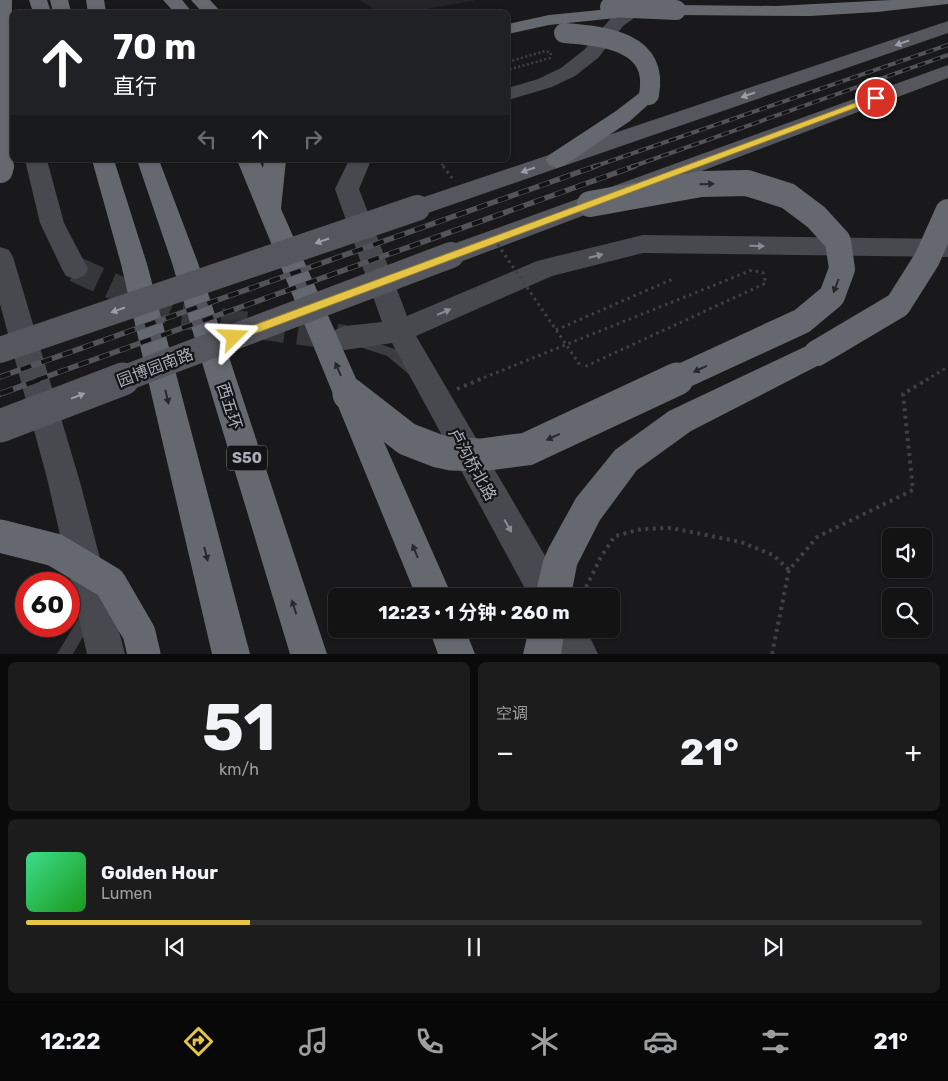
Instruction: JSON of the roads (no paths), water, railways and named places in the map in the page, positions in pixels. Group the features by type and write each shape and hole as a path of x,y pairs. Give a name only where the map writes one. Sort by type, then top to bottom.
{"highway":[{"path":"0,170 3,158 1,135 2,0"},
{"path":"172,0 182,10"},
{"path":"200,0 210,10"},
{"path":"510,13 577,6 610,10 734,12 875,8 943,0"},
{"path":"510,29 610,10"},
{"path":"510,42 523,38 564,32 600,36 629,47 646,63 651,77 649,95 623,116 557,160"},
{"path":"85,162 122,224"},
{"path":"104,162 122,224 231,654"},
{"name":"西五环","path":"149,162 185,263 309,654"},
{"path":"249,162 431,588"},
{"path":"270,208 275,162"},
{"path":"349,394 406,438 451,455 491,456 527,449 802,321 832,296 842,269 838,241 816,217 788,196 747,183 701,184 590,204"},
{"path":"555,588 560,561 588,509 626,460 680,421 817,353 898,305 927,258 948,212"},
{"path":"0,536 55,550 110,583 139,634 144,654"},
{"path":"451,638 457,654"},
{"path":"542,654 545,638"}],"main road":[{"path":"0,350 948,27"},
{"name":"园博园南路","path":"0,426 494,239 948,71"}],"street":[{"path":"510,93 545,83 568,72 591,54 617,22 650,0"},
{"path":"0,22 4,28 10,54"},
{"path":"37,162 52,222 76,269"},
{"name":"卢沟桥北路","path":"359,162 347,189 399,331 543,588"},
{"path":"345,338 399,331 546,268 643,244 948,248"},
{"path":"0,258 64,482 106,654"},
{"path":"571,638 580,654"}],"lane":[{"path":"345,338 391,352 432,390"},
{"path":"64,654 95,606"}],"tunnel":[{"path":"75,269 176,315 345,338"}],"railway":[{"path":"593,167 948,45"},
{"path":"631,167 948,55"},
{"path":"0,377 596,166"},
{"path":"37,380 635,166"},
{"path":"0,394 41,379"}]}
